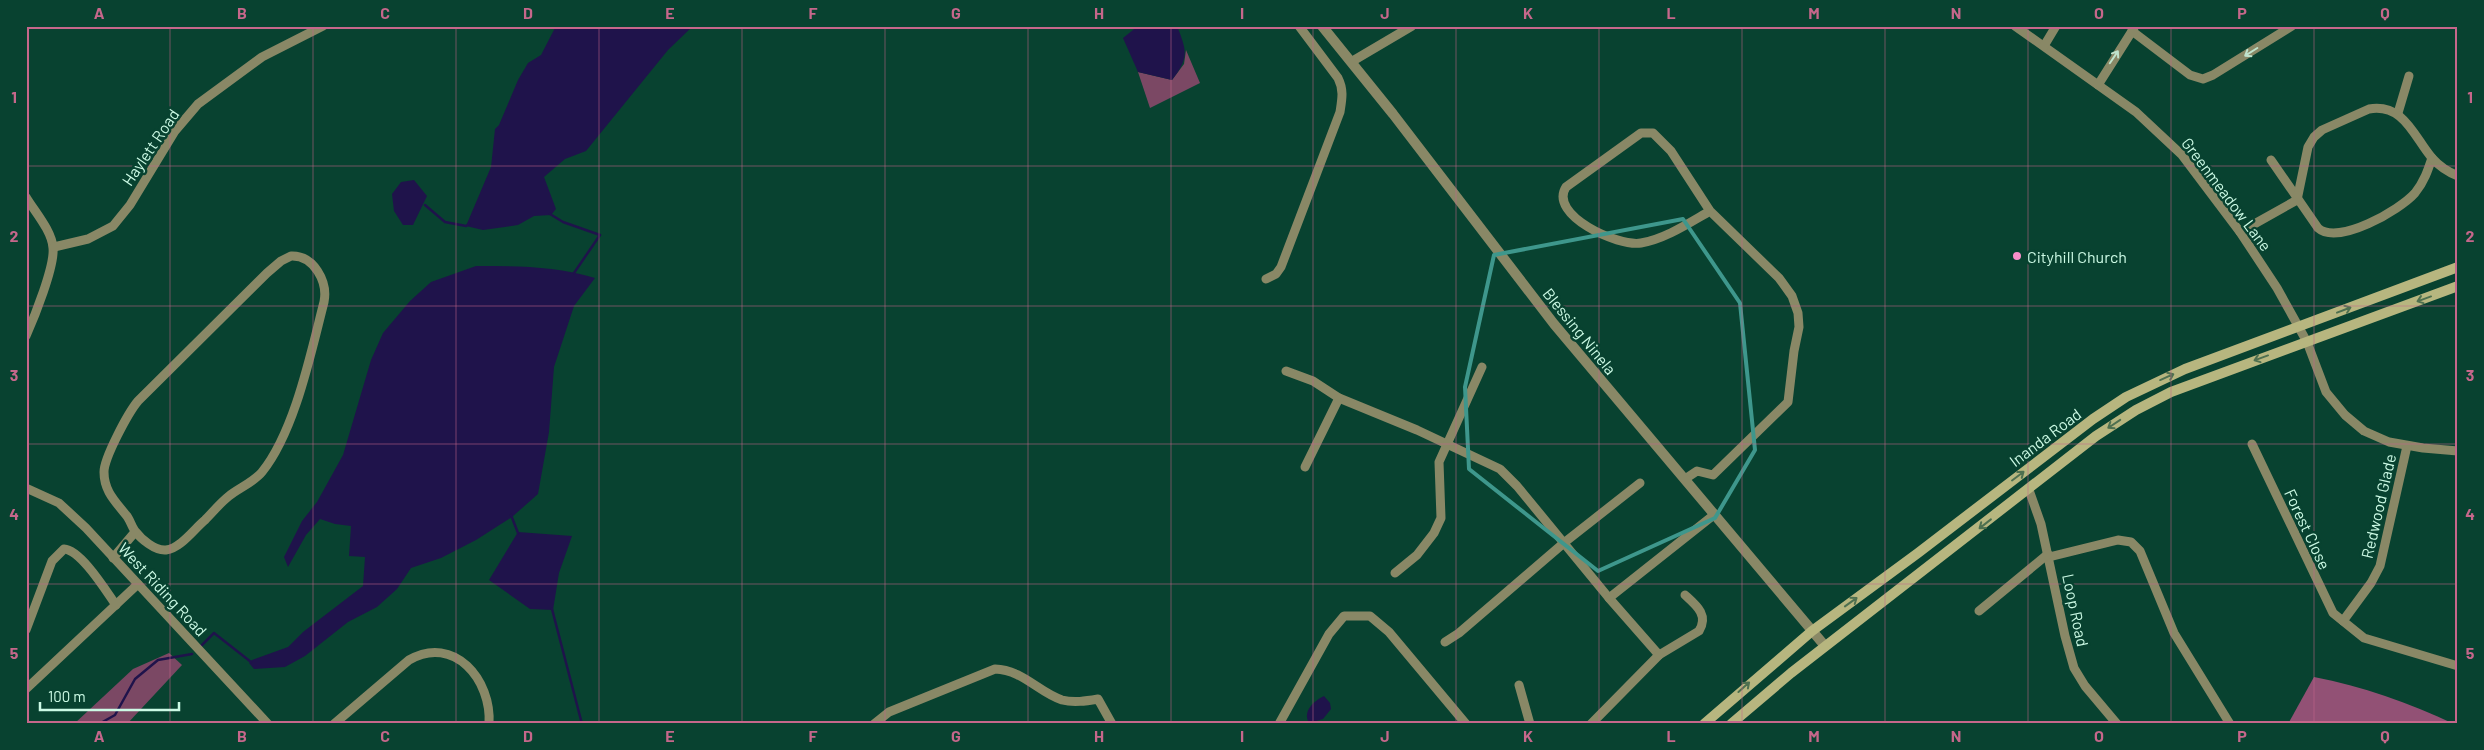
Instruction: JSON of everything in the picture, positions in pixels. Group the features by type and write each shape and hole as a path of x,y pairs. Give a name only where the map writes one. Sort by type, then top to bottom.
{"main road":[{"name":"Inanda Road","path":"1704,724 1812,631 1918,553 2093,419 2126,398 2185,369 2458,267"},
{"name":"Inanda Road","path":"1731,724 1825,646 1960,544 2096,436 2153,401 2202,379 2458,286"},
{"path":"1918,553 1930,550 1951,536 1960,544"},
{"path":"1724,705 1734,708 1742,714"}],"street":[{"name":"Haylett Road","path":"54,247 88,240 113,226 130,205 175,131 198,104 262,57 323,26"},
{"path":"1266,279 1276,274 1281,267 1340,112 1343,96 1338,78 1299,26"},
{"name":"Blessing Ninela","path":"1322,26 1554,324 1825,646"},
{"path":"1351,62 1412,26"},
{"name":"Greenmeadow Lane","path":"2014,26 2136,112 2182,155 2240,232 2276,288 2307,342 2326,392 2345,415 2372,436 2408,446 2458,451"},
{"path":"2027,26 2030,38"},
{"path":"2044,46 2056,26"},
{"path":"2098,84 2133,29 2190,75 2203,79 2213,75 2292,26"},
{"path":"2398,113 2409,76"},
{"path":"2240,232 2297,200 2308,147 2317,133 2369,109 2378,108 2398,113 2408,123 2432,158 2445,169 2458,176"},
{"path":"1685,478 1697,470 1713,475 1787,405 1799,321 1792,296 1780,278 1710,211 1671,151 1653,133 1641,133 1630,140 1566,187 1562,193 1562,199 1566,207 1582,222 1610,237 1629,243 1652,240 1710,211"},
{"path":"2271,160 2297,200 2324,232 2332,234 2355,228 2397,208 2414,194 2423,181 2432,158"},
{"path":"26,197 47,231 54,247 53,261 26,336"},
{"path":"294,256 306,260 321,277 326,293 314,344 286,428 262,472 227,498 183,540 170,549 156,548 136,532 127,516 108,493 104,472 107,461 134,406 281,261 294,256"},
{"path":"1396,573 1417,555 1434,533 1441,518 1439,462 1482,368"},
{"path":"1286,371 1318,384 1339,398 1448,444 1500,469 1565,542 1609,598 1659,655"},
{"path":"1305,468 1339,398"},
{"name":"Forest Close","path":"2252,444 2330,610 2357,634 2370,641 2458,666"},
{"name":"Redwood Glade","path":"2343,621 2372,583 2380,566 2408,446"},
{"path":"1445,642 1565,542 1640,483"},
{"name":"West Riding Road","path":"26,488 58,503 138,584 268,724"},
{"name":"Loop Road","path":"2028,490 2041,524 2065,636 2074,668 2085,686 2118,724"},
{"path":"1609,598 1715,514"},
{"path":"113,558 136,532"},
{"path":"1979,611 2048,556 2118,540 2126,541 2135,546 2145,560 2174,633 2230,724"},
{"path":"26,630 52,561 64,549 74,552 90,569 116,604"},
{"path":"26,689 138,584"},
{"path":"1591,724 1659,655 1692,637 1702,627 1701,610 1685,595"},
{"path":"1279,724 1329,634 1344,616 1370,616 1389,632 1466,724"},
{"path":"334,724 409,660 416,656 434,653 455,657 474,672 488,706 489,724"},
{"path":"874,724 889,712 995,669 1009,670 1060,699 1070,702 1098,699 1112,724"},
{"path":"1519,685 1530,724"}],"highlighted area":[{"path":"1683,219 1740,303 1755,450 1715,518 1598,571 1469,469 1465,387 1494,255"}],"shaded area":[{"path":"556,26 693,26 668,50 586,151 565,159 544,177 556,209 551,215 534,216 518,225 483,230 466,226 491,167 495,129 499,125 518,80 528,63 541,55"},
{"path":"1138,26 1177,26 1185,54 1178,72 1172,80 1138,72 1123,38"},
{"path":"1186,50 1200,83 1150,108 1138,72 1172,80 1184,64"},
{"path":"414,180 427,196 413,225 403,225 394,211 392,194 401,182"},
{"path":"476,266 551,269 595,278 574,306 554,367 549,432 538,494 512,517 476,540 441,558 411,568 397,589 377,607 348,622 305,656 285,667 254,669 249,663 252,660 288,647 303,632 363,586 365,557 349,556 351,526 335,524 320,519 306,535 288,567 284,557 302,521 317,502 343,455 371,360 383,333 410,301 431,282"},
{"path":"518,532 572,536 559,573 553,610 530,609 489,580"},
{"path":"169,653 182,665 127,724 74,724 133,669"},
{"path":"2314,677 2350,685 2385,696 2454,724 2288,724"},
{"path":"1324,696 1330,703 1331,709 1323,719 1309,723 1307,714 1310,707"}],"waterway":[{"path":"425,205 445,222 466,226 469,224"},
{"path":"550,214 563,222 600,235 574,273"},
{"path":"511,515 518,533"},
{"path":"552,609 582,724"},
{"path":"201,646 214,633 251,662"},
{"path":"99,724 115,715 135,679 158,660 192,654"}],"place":[{"name":"Cityhill Church","path":"2017,256"}]}
